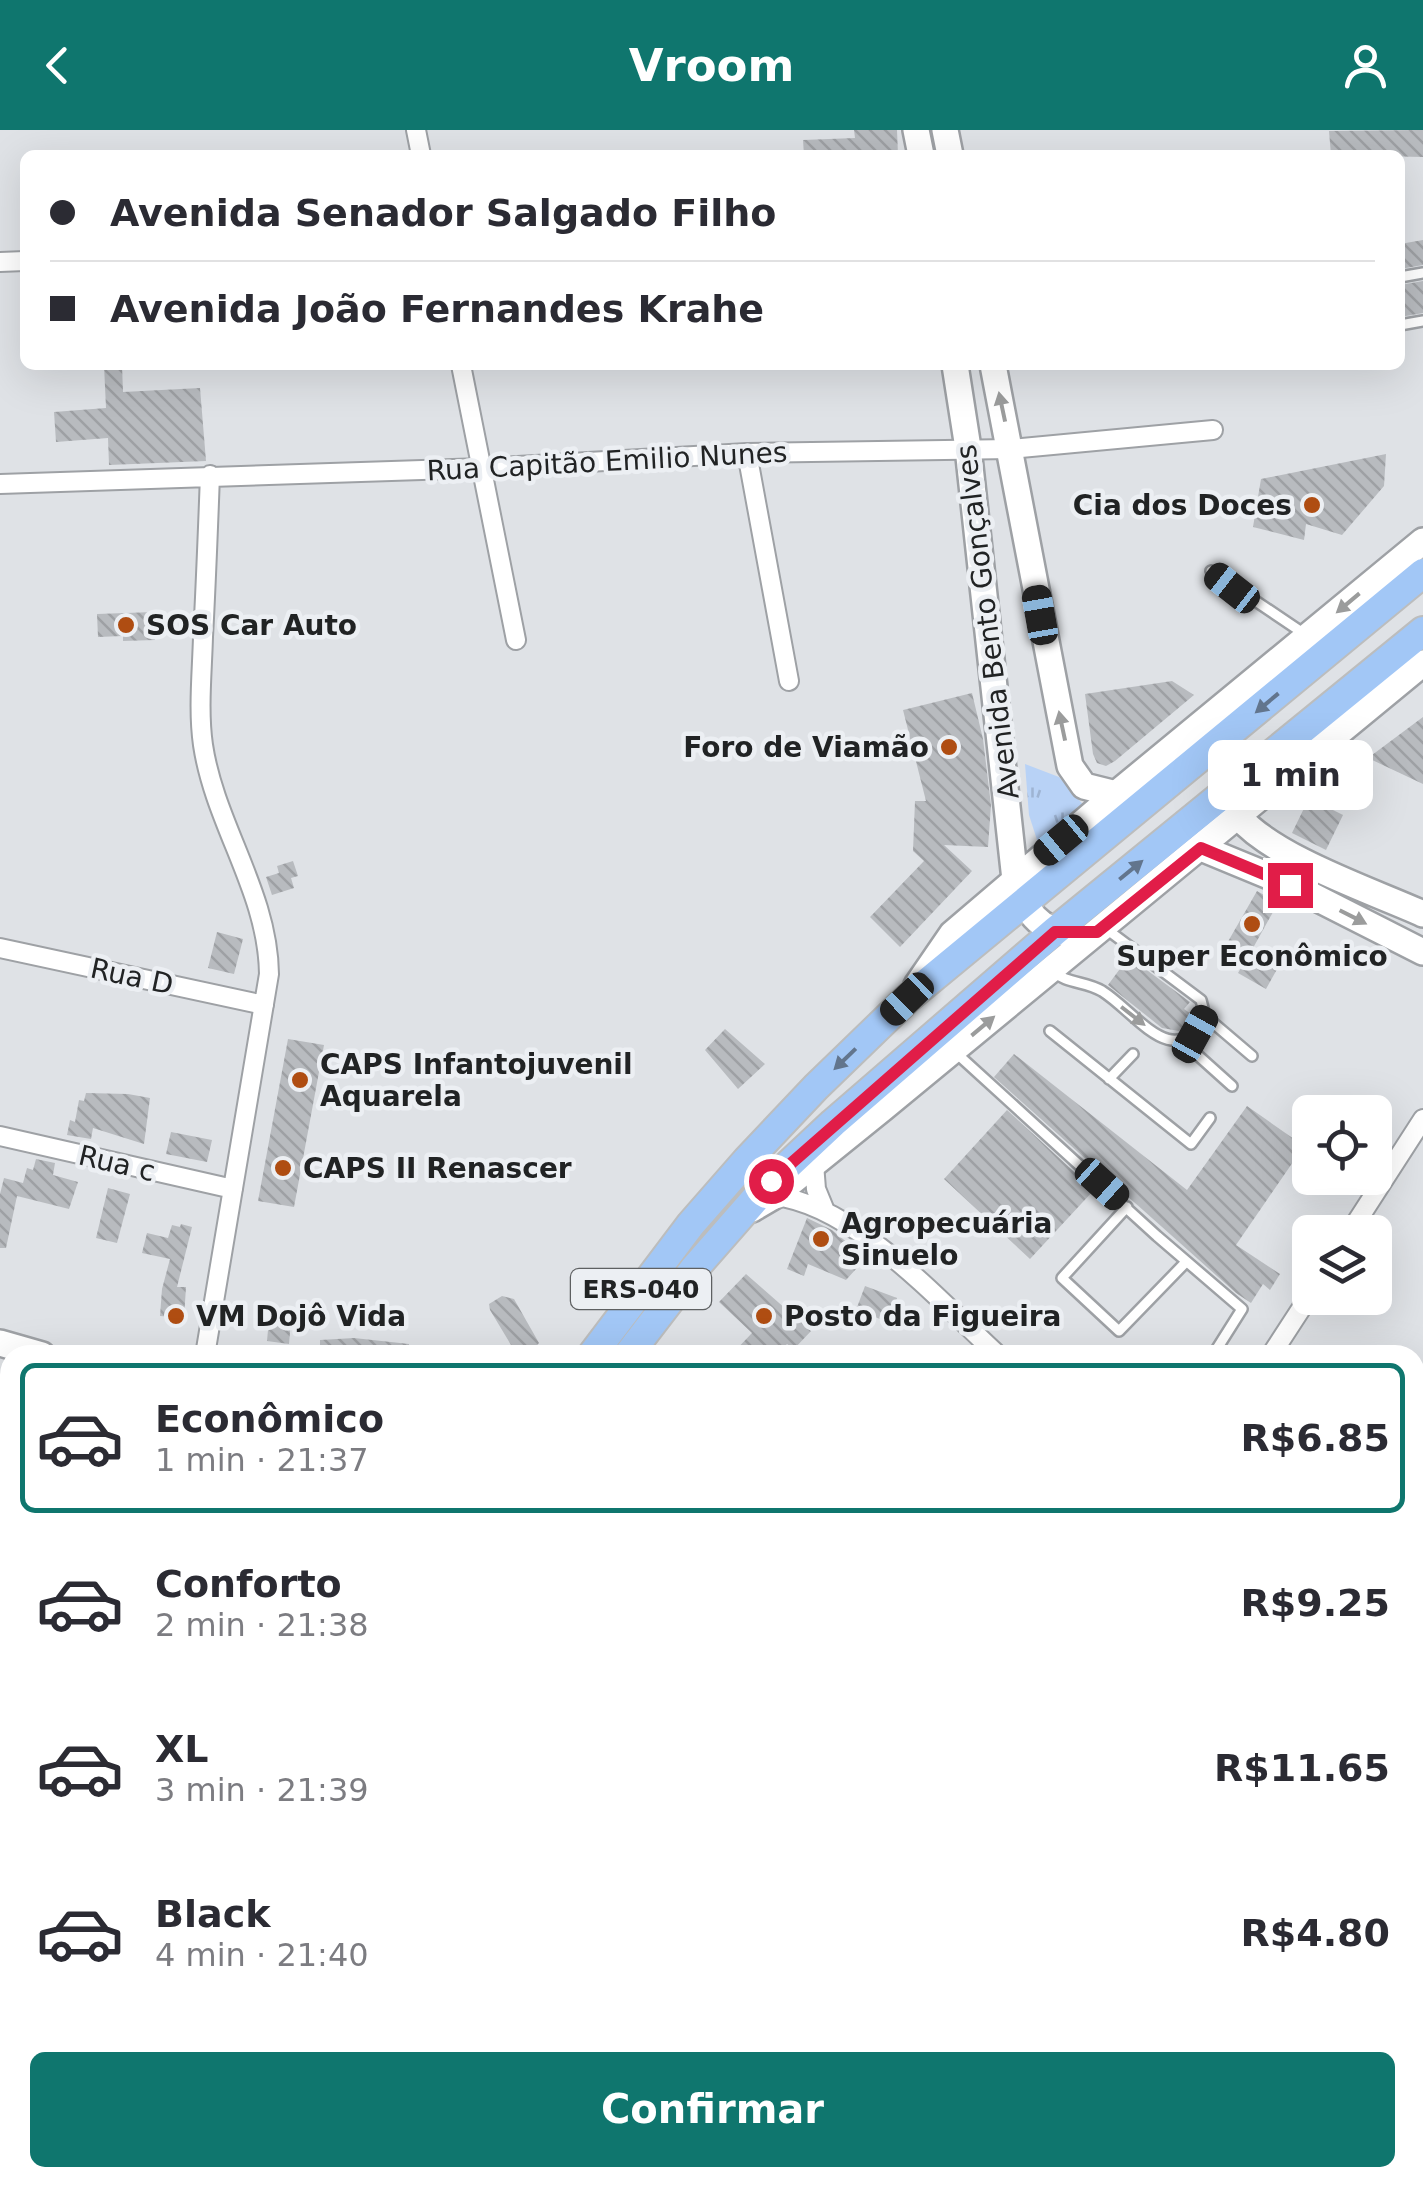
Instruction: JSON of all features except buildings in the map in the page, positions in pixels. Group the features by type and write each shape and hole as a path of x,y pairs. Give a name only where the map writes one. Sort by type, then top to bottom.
{"main road":[{"name":"Avenida Bento Gonçalves","path":"956,370 1020,892"},
{"name":"Avenida Bento Gonçalves","path":"995,370 1070,766 1084,786 1116,794"},
{"path":"907,999 952,934 991,901 1020,892 1116,794 1423,541"},
{"name":"ERS-040","path":"600,1345 691,1224 747,1160 816,1087 1020,892 1423,573"},
{"name":"ERS-040","path":"636,1345 694,1269 771,1181 833,1123 1055,932 1423,631"},
{"path":"741,1216 774,1196 1239,817 1413,685 1423,663"},
{"path":"1239,817 1261,837 1303,860 1423,914"},
{"path":"991,901 1012,846"},
{"path":"1201,848 1290,885 1423,952"},
{"path":"1290,885 1303,860"},
{"path":"1020,892 1036,922 1055,932 1100,929"}],"street":[{"path":"463,370 516,640"},
{"name":"Rua Capitão Emilio Nunes","path":"0,484 482,468 747,454 1011,449 1213,430"},
{"path":"747,454 790,681"},
{"path":"207,1345 269,974 269,943 261,912 213,784 203,746 201,707 210,476"},
{"name":"Rua D","path":"0,948 264,1005"},
{"path":"1361,1215 1423,1119"},
{"name":"Rua c","path":"0,1136 233,1189"},
{"path":"814,1164 816,1189 825,1211"},
{"path":"774,1196 800,1200 825,1211 882,1248 987,1345"},
{"path":"1278,1345 1297,1315"}],"lane":[{"path":"1211,571 1308,636"},
{"path":"1100,929 1201,1000 1205,1016 1252,1056"},
{"path":"1050,969 1063,980 1098,989 1165,1040 1183,1042 1232,1086"},
{"path":"1183,1042 1195,1034 1205,1016"},
{"path":"1050,1031 1191,1144 1210,1118"},
{"path":"953,1050 1242,1309 1219,1345"},
{"path":"1110,1079 1132,1054"},
{"path":"1127,1207 1062,1278 1119,1331 1186,1262"}],"green space":[{"path":"1025,764 1059,777 1086,808 1039,846 1029,815"}],"place":[{"name":"Cia dos Doces","path":"1312,505"},
{"name":"SOS Car Auto","path":"126,625"},
{"name":"Foro de Viamão","path":"949,747"},
{"name":"Super Econômico","path":"1252,924"},
{"name":"CAPS Infantojuvenil Aquarela","path":"300,1080"},
{"name":"CAPS II Renascer","path":"283,1168"},
{"name":"Agropecuária Sinuelo","path":"821,1239"},
{"name":"VM Dojô Vida","path":"176,1316"},
{"name":"Posto da Figueira","path":"764,1316"}],"route":[{"path":"771,1181 1055,932 1097,932 1201,848 1290,885"}]}
